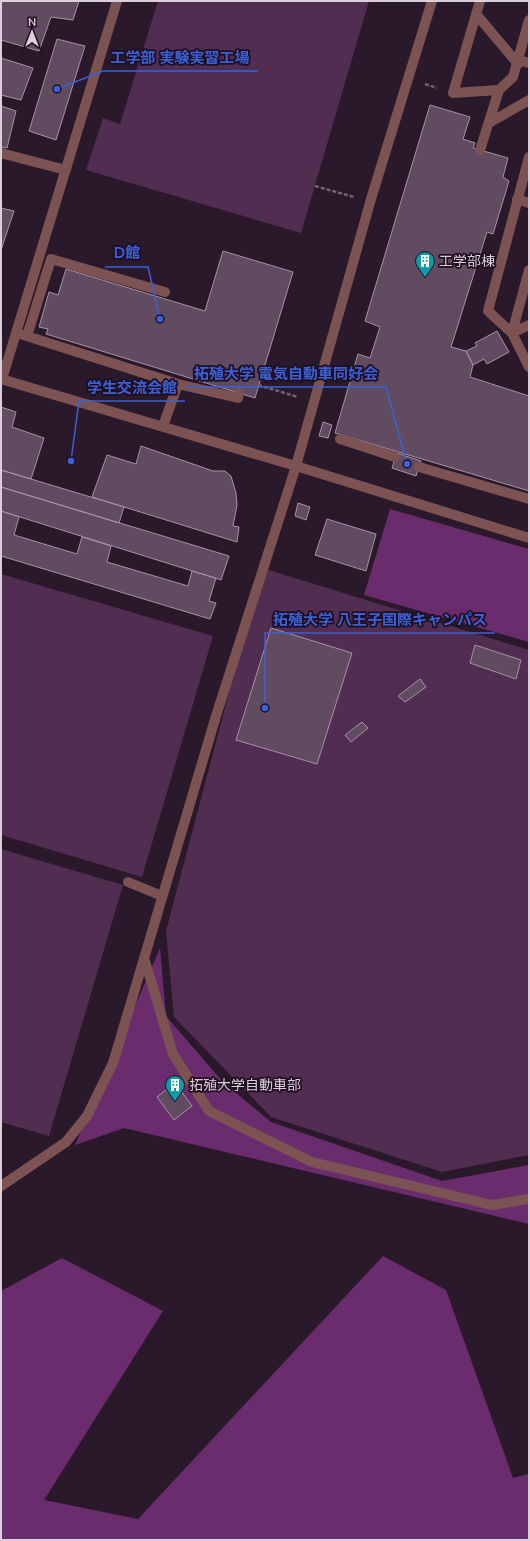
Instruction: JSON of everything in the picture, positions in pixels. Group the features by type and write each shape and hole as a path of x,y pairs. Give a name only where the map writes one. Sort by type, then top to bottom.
{"lane":[{"path":"117,1 2,379 296,466 529,538"},
{"path":"1,1186 66,1142 87,1116 113,1063 216,716 296,466 371,199 432,1"},
{"path":"480,1 453,93 499,90"},
{"path":"476,14 522,62"},
{"path":"480,150 499,90 513,77 522,62 529,20"},
{"path":"489,123 529,100"},
{"path":"1,153 66,170"},
{"path":"529,156 488,311 512,333 529,367"},
{"path":"517,199 529,203"},
{"path":"27,336 51,259 165,292"},
{"path":"512,333 529,270"},
{"path":"512,333 529,325"},
{"path":"17,333 178,384 238,398 240,393"},
{"path":"163,426 178,384"},
{"path":"340,440 395,457"},
{"path":"419,467 529,499"},
{"path":"128,882 162,896"},
{"path":"144,958 173,1054 209,1111 312,1162 492,1205 529,1199"}],"path":[{"path":"408,78 453,93"},
{"path":"315,186 357,198"},
{"path":"258,385 304,399"}],"shaded area":[{"path":"158,1 369,1 301,233 86,170 103,118 120,124"},
{"path":"390,509 529,549 529,642 364,595"},
{"path":"262,568 529,650 529,1155 442,1172 271,1117 174,1017 166,931"},
{"path":"1,574 213,636 142,877 1,835"},
{"path":"1,849 123,885 49,1136 1,1122"},
{"path":"160,948 166,1016 223,1082 271,1122 442,1181 529,1165 529,1224 124,1128 75,1145"},
{"path":"383,1256 446,1290 513,1478 529,1474 529,1540 1,1540 1,1291 62,1258 163,1311 44,1500 138,1519"}],"building":[{"path":"1,1 79,1 73,20 51,17 39,51 1,40"},
{"path":"57,39 85,46 56,140 29,131"},
{"path":"1,58 33,68 21,100 1,95"},
{"name":"工学部棟","path":"430,105 470,117 463,139 475,143 473,148 508,158 503,177 509,181 493,234 487,232 451,347 466,351 473,365 470,377 529,396 529,491 335,433 358,354 370,358 380,327 365,321"},
{"path":"1,106 16,111 7,148 1,147"},
{"path":"1,208 14,211 1,250"},
{"path":"223,251 293,272 255,398 46,334 48,329 39,327 49,292 58,295 66,269 205,311"},
{"path":"497,331 509,352 487,364 484,359 473,365 466,351 477,346 475,343"},
{"path":"1,407 16,412 12,427 44,438 31,479 1,470"},
{"path":"323,422 332,425 328,438 319,436"},
{"path":"141,446 213,471 225,471 231,476 236,493 237,505 233,526 239,527 237,542 92,497 107,455 136,464"},
{"path":"397,453 421,461 416,476 392,468"},
{"path":"1,470 124,507 119,523 1,487"},
{"path":"1,487 229,556 221,580 1,511"},
{"path":"298,503 310,507 306,520 295,516"},
{"path":"1,511 19,517 14,535 77,554 82,537 111,546 107,562 188,586 192,571 216,578 209,601 216,603 210,619 1,556"},
{"path":"327,519 376,534 366,571 315,555"},
{"path":"271,628 352,653 317,764 236,740"},
{"path":"475,645 521,660 516,679 470,663"},
{"path":"420,679 426,687 405,702 398,696"},
{"path":"362,722 368,728 351,742 345,735"},
{"name":"拓殖大学自動車部","path":"175,1083 192,1106 174,1120 157,1097"}],"place":[{"name":"工学部 実験実習工場","path":"57,89"},
{"name":"工学部棟","path":"425,278"},
{"name":"D館","path":"160,319"},
{"name":"学生交流会館","path":"71,461"},
{"name":"拓殖大学 電気自動車同好会","path":"407,464"},
{"name":"拓殖大学 八王子国際キャンパス","path":"265,708"},
{"name":"拓殖大学自動車部","path":"175,1102"}]}
